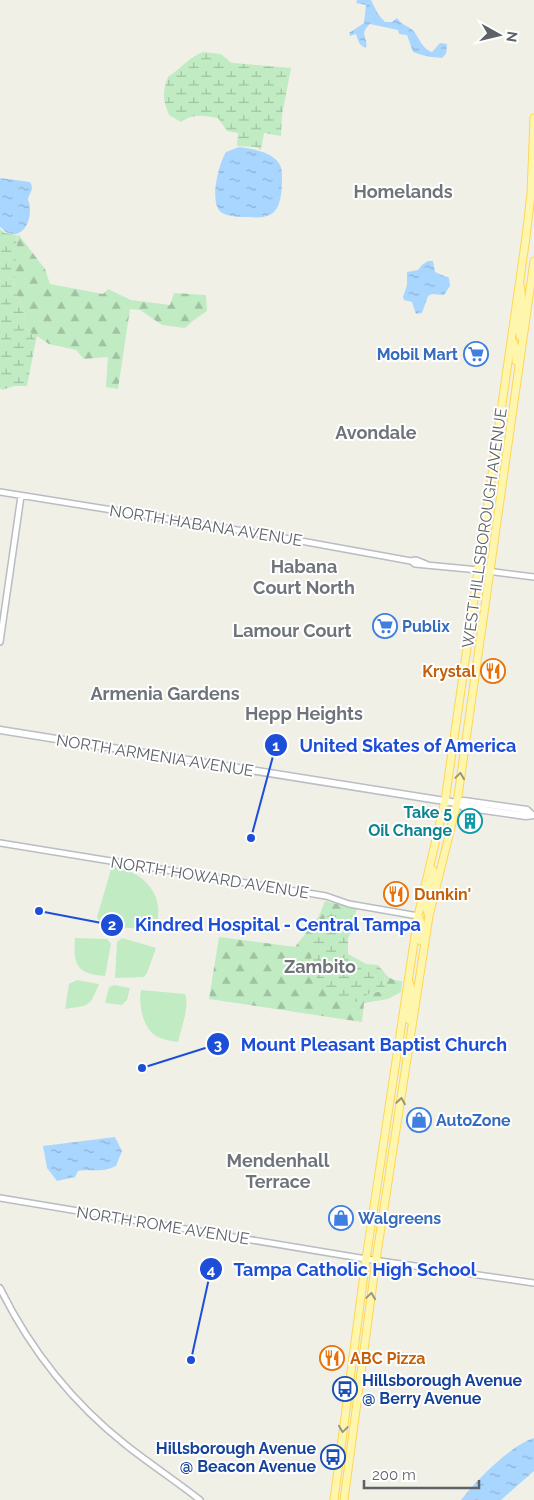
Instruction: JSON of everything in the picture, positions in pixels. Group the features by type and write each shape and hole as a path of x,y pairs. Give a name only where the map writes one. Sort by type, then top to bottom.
{"main road":[{"name":"WEST HILLSBOROUGH AVENUE","path":"334,1500 366,1259 418,916 445,801 479,570 520,282 530,194 534,118"},
{"name":"WEST HILLSBOROUGH AVENUE","path":"344,1500 376,1260 429,916 458,803 534,260"},
{"path":"520,282 523,294 519,317 519,335 522,342"},
{"path":"512,340 516,349 516,366 511,399 514,403"},
{"path":"466,658 471,668 466,707 468,725"},
{"name":"NORTH ARMENIA AVENUE","path":"0,730 458,803 463,807 526,816 532,814"},
{"path":"429,916 426,910 426,901 433,873 432,857"},
{"path":"418,916 422,933 417,967 420,976"},
{"path":"409,981 412,991 408,1020 411,1030"},
{"path":"401,1031 406,1038 403,1064 406,1069"},
{"path":"387,1121 391,1130 388,1155 390,1169"},
{"path":"359,1312 362,1328 360,1344 364,1351"},
{"path":"355,1344 359,1356 355,1390 358,1398"}],"street":[{"name":"NORTH HABANA AVENUE","path":"0,492 268,535 411,562 416,560 426,564 534,577"},
{"path":"0,642 21,496"},
{"name":"NORTH HOWARD AVENUE","path":"0,844 326,896 349,904 418,916"},
{"name":"NORTH ROME AVENUE","path":"0,1198 366,1259 534,1283"},
{"path":"0,1288 10,1308 47,1366 77,1400 126,1445 200,1500"}],"green space":[{"path":"203,52 221,54 234,63 291,68 282,115 281,136 264,133 261,150 256,147 237,146 238,133 227,131 218,118 195,116 181,122 169,115 164,96 168,77 189,60"},
{"path":"0,229 5,233 17,235 14,290 22,305 27,327 36,340 27,386 14,386 2,390 0,388"},
{"path":"18,234 45,269 50,284 103,294 108,289 131,300 170,305 174,293 206,295 207,311 185,328 162,325 140,310 130,309 118,389 106,387 108,357 84,359 76,350 49,344 37,336 36,340 27,327 22,305 14,290"},
{"path":"112,866 128,870 148,884 158,906 157,930 102,926 97,917"},
{"path":"325,901 357,909 354,917 346,911 312,952 311,968 344,1002 356,1002 370,993 385,991 384,972 392,979 402,981 401,992 388,999 364,1003 362,1022 209,999 219,937 295,947 319,916"},
{"path":"346,911 356,918 354,928 348,938 348,954 366,964 378,965 384,972 385,991 370,993 357,1002 344,1002 321,984 311,968 313,934 319,923 330,914"},
{"path":"75,938 107,939 111,944 105,976 88,973 78,966 75,955"},
{"path":"122,938 156,948 144,977 115,978 117,942"},
{"path":"77,980 99,984 88,1004 65,1009 69,984"},
{"path":"114,985 130,988 127,1000 122,1005 105,1003 109,987"},
{"path":"141,990 185,994 186,1011 178,1042 158,1037 149,1029 141,1009"}],"water":[{"path":"357,0 371,0 378,14 385,22 392,22 397,18 410,28 422,44 432,52 440,43 447,44 446,54 442,58 413,52 407,35 399,34 398,30 370,24 364,34 367,44 366,48 362,46 356,34 350,36 349,33 364,23 366,5 356,3"},
{"path":"239,147 260,151 273,157 281,168 280,200 277,209 268,215 239,217 222,213 218,208 215,193 220,165 226,152"},
{"path":"0,178 30,182 32,189 28,200 30,206 29,218 27,225 19,233 6,232 0,227"},
{"path":"428,261 433,261 435,272 449,278 450,286 444,295 432,294 428,296 422,313 416,314 412,302 404,300 403,297 407,285 407,272 418,270"},
{"path":"115,1137 122,1151 116,1166 102,1170 78,1171 75,1177 57,1181 47,1168 43,1146"},
{"path":"534,1438 534,1471 501,1500 461,1500 505,1456 515,1448"}],"place":[{"name":"Mobil Mart","path":"476,354"},
{"name":"Publix","path":"385,626"},
{"name":"Krystal","path":"493,671"},
{"name":"Take 5 Oil Change","path":"470,821"},
{"name":"United Skates of America","path":"251,838"},
{"name":"Dunkin'","path":"396,894"},
{"name":"Kindred Hospital - Central Tampa","path":"39,911"},
{"name":"Mount Pleasant Baptist Church","path":"142,1068"},
{"name":"AutoZone","path":"419,1120"},
{"name":"Walgreens","path":"341,1218"},
{"name":"ABC Pizza","path":"332,1358"},
{"name":"Tampa Catholic High School","path":"191,1360"},
{"name":"Hillsborough Avenue @ Berry Avenue","path":"345,1389"},
{"name":"Hillsborough Avenue @ Beacon Avenue","path":"333,1457"}],"district":[{"name":"Homelands","path":"403,192"},
{"name":"Avondale","path":"376,433"},
{"name":"Habana Court North","path":"304,577"},
{"name":"Lamour Court","path":"292,631"},
{"name":"Armenia Gardens","path":"165,694"},
{"name":"Hepp Heights","path":"304,714"},
{"name":"Zambito","path":"320,967"},
{"name":"Mendenhall Terrace","path":"278,1171"}]}
